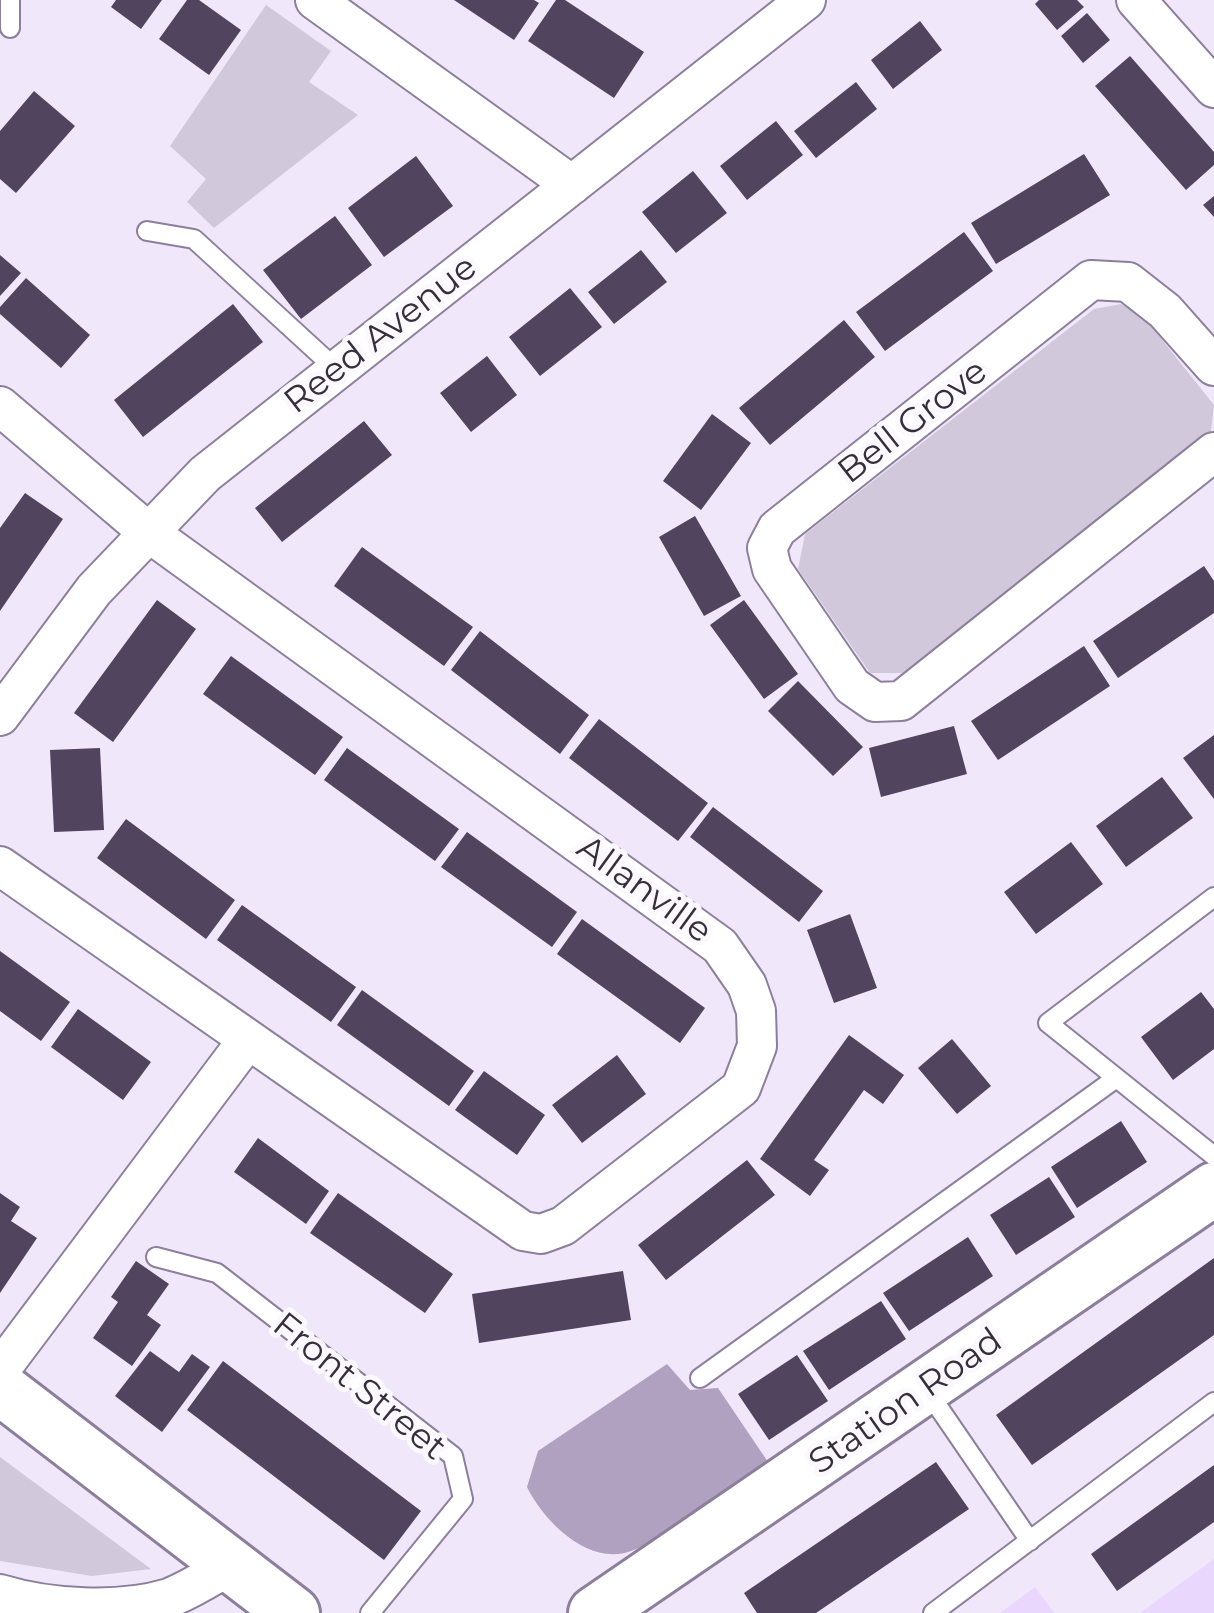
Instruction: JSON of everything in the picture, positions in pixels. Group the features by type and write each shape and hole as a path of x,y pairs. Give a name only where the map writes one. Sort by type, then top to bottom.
{"main road":[{"name":"Station Road","path":"595,1613 1214,1189"},
{"path":"0,1388 293,1613"}],"street":[{"path":"315,0 572,185"},
{"name":"Reed Avenue","path":"0,716 94,590 205,474 806,0"},
{"path":"1136,0 1214,88"},
{"name":"Bell Grove","path":"1214,366 1165,311 1128,282 1092,280 777,530 767,548 772,569 852,686 875,702 902,700 1214,452"},
{"path":"0,406 148,532"},
{"name":"Allanville","path":"0,866 505,1222 541,1234 563,1226 741,1088 751,1068 758,1034 747,985 720,946 148,532"},
{"path":"0,1370 246,1042"},
{"path":"0,1594 52,1606 130,1606 168,1599 231,1565"}],"lane":[{"path":"10,0 10,28"},
{"path":"147,231 194,239 336,370"},
{"path":"1214,897 1048,1023 1214,1156"},
{"path":"700,1378 1115,1079"},
{"name":"Front Street","path":"156,1257 217,1274 453,1456 463,1499 370,1613"},
{"path":"926,1389 1030,1541"},
{"path":"933,1613 1214,1402"}],"shaded area":[{"path":"266,5 331,51 309,82 358,115 214,228 187,202 206,179 170,146"},
{"path":"1121,304 1143,316 1214,405 1210,439 905,673 870,673 798,569 805,534 1094,309"},
{"path":"667,1364 690,1390 718,1388 768,1462 685,1523 649,1544 615,1554 583,1546 556,1526 527,1487 538,1451"},
{"path":"0,1457 151,1569 92,1576 0,1561"},
{"path":"1214,1559 1214,1613 1140,1613"},
{"path":"1035,1587 1054,1613 1000,1613"}],"building":[{"path":"116,0 162,0 141,29 111,7"},
{"path":"187,0 199,0 241,30 209,75 159,39"},
{"path":"454,0 534,0 539,3 514,40"},
{"path":"556,0 565,0 644,52 614,98 528,41"},
{"path":"1039,0 1077,0 1084,7 1057,30 1035,4"},
{"path":"1087,13 1110,40 1083,63 1061,36"},
{"path":"920,21 942,50 893,89 871,60"},
{"path":"1130,56 1214,152 1214,165 1186,190 1095,86"},
{"path":"856,82 877,109 816,158 794,131"},
{"path":"34,91 75,126 16,193 0,179 0,131"},
{"path":"776,121 803,155 747,200 720,166"},
{"path":"1084,154 1110,195 996,264 971,223"},
{"path":"416,156 453,206 384,257 348,208"},
{"path":"693,171 727,213 676,253 642,212"},
{"path":"1214,196 1214,217 1203,205"},
{"path":"335,216 372,265 301,319 263,270"},
{"path":"964,232 993,271 885,351 856,312"},
{"path":"641,250 667,282 614,324 588,292"},
{"path":"0,255 21,273 0,296"},
{"path":"26,278 90,335 61,368 0,314 0,307"},
{"path":"570,288 602,327 540,376 509,337"},
{"path":"233,304 263,342 143,437 114,400"},
{"path":"844,320 875,357 770,445 739,408"},
{"path":"487,356 517,395 471,432 440,393"},
{"path":"712,414 751,443 701,510 663,481"},
{"path":"364,421 392,455 282,542 255,508"},
{"path":"25,493 63,519 0,611 0,528"},
{"path":"695,516 741,596 704,616 659,537"},
{"path":"362,547 473,627 444,666 334,586"},
{"path":"1204,566 1214,581 1214,613 1118,678 1093,641"},
{"path":"157,600 196,629 113,742 74,713"},
{"path":"744,600 798,674 764,699 710,625"},
{"path":"480,631 589,715 560,754 451,670"},
{"path":"1084,646 1110,686 998,760 971,721"},
{"path":"231,656 343,737 315,775 203,694"},
{"path":"798,681 863,747 833,776 768,711"},
{"path":"599,719 708,803 678,841 569,758"},
{"path":"954,726 967,774 881,797 869,748"},
{"path":"1214,735 1214,799 1183,758"},
{"path":"100,748 104,830 54,832 50,750"},
{"path":"347,748 459,829 435,861 324,780"},
{"path":"1162,777 1193,818 1126,867 1096,826"},
{"path":"713,807 823,891 799,922 690,837"},
{"path":"126,819 235,900 206,939 97,858"},
{"path":"467,832 577,912 552,947 441,867"},
{"path":"1071,842 1103,884 1036,934 1004,892"},
{"path":"242,905 356,987 331,1022 217,940"},
{"path":"850,914 877,988 834,1003 807,930"},
{"path":"582,919 705,1008 680,1043 557,954"},
{"path":"0,951 70,1002 41,1041 0,1011"},
{"path":"362,990 474,1071 449,1106 337,1025"},
{"path":"1201,992 1214,1009 1214,1049 1173,1080 1141,1037"},
{"path":"78,1009 151,1062 123,1100 51,1047"},
{"path":"849,1035 904,1075 883,1104 864,1090 814,1160 829,1170 810,1196 760,1159"},
{"path":"952,1039 991,1086 957,1114 918,1068"},
{"path":"617,1055 646,1094 582,1143 552,1105"},
{"path":"484,1071 545,1115 517,1155 455,1110"},
{"path":"1121,1121 1147,1162 1077,1208 1051,1167"},
{"path":"258,1138 329,1191 306,1224 234,1172"},
{"path":"747,1160 775,1195 666,1280 638,1245"},
{"path":"1049,1177 1075,1217 1016,1255 990,1215"},
{"path":"0,1193 20,1207 11,1221 37,1238 0,1293"},
{"path":"338,1193 453,1274 425,1313 310,1233"},
{"path":"968,1237 993,1276 909,1331 883,1293"},
{"path":"1214,1258 1214,1335 1032,1465 996,1415"},
{"path":"136,1261 169,1284 147,1315 161,1325 132,1366 93,1338 118,1302 111,1297"},
{"path":"623,1271 631,1320 479,1343 472,1294"},
{"path":"881,1301 906,1339 829,1390 803,1351"},
{"path":"150,1351 179,1372 192,1354 210,1367 162,1432 115,1396"},
{"path":"797,1355 828,1401 769,1440 738,1394"},
{"path":"223,1361 421,1511 384,1560 187,1410"},
{"path":"936,1462 969,1509 816,1613 757,1613 744,1593"},
{"path":"1214,1465 1214,1522 1117,1591 1091,1554"}]}
